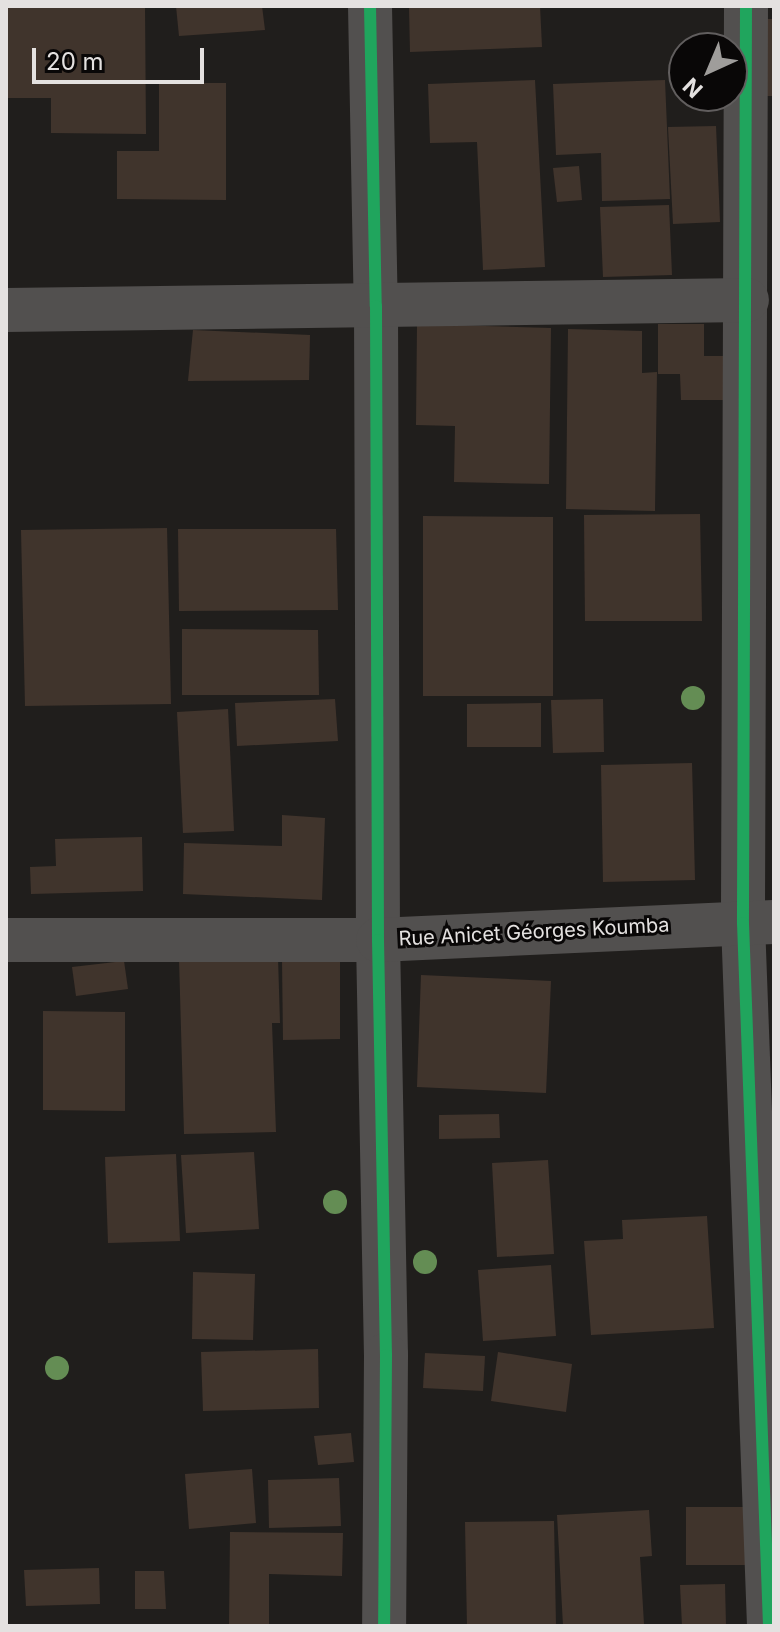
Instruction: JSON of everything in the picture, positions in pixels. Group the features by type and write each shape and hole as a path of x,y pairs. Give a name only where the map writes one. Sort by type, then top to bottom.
{"street":[{"path":"370,6 376,306 378,940 386,1355 384,1626"},
{"path":"746,6 747,300 769,1626"},
{"path":"6,310 747,300"},
{"name":"Rue Anicet Géorges Koumba","path":"6,940 378,940 758,922"}],"building":[{"path":"6,6 145,6 146,134 51,133 51,98 6,98"},
{"path":"176,6 262,6 265,30 179,36"},
{"path":"409,6 540,6 542,47 410,52"},
{"path":"760,19 774,19 774,96 760,96"},
{"path":"535,80 545,267 483,270 477,142 430,143 428,84"},
{"path":"665,80 670,199 602,201 601,153 556,155 553,84"},
{"path":"159,83 226,83 226,200 117,199 117,151 159,151"},
{"path":"716,126 720,222 673,224 668,127"},
{"path":"579,166 582,200 557,202 553,168"},
{"path":"669,205 672,275 603,277 600,207"},
{"path":"417,324 551,328 549,484 454,482 455,426 416,425"},
{"path":"658,324 704,324 704,356 723,356 723,400 681,400 680,374 658,374"},
{"path":"568,329 642,331 642,373 657,372 655,511 566,509"},
{"path":"193,330 310,335 309,380 188,381"},
{"path":"700,514 702,621 585,621 584,515"},
{"path":"423,516 553,517 553,696 423,696"},
{"path":"167,528 171,704 25,706 21,530"},
{"path":"178,529 336,529 338,610 179,611"},
{"path":"182,629 318,630 319,695 182,695"},
{"path":"335,699 338,741 237,746 235,703"},
{"path":"603,699 604,752 553,753 551,700"},
{"path":"541,703 541,747 467,747 467,704"},
{"path":"228,709 234,831 183,833 177,712"},
{"path":"692,763 695,880 603,882 601,765"},
{"path":"282,815 325,818 322,900 183,894 184,843 282,846"},
{"path":"142,837 143,891 31,894 30,867 56,866 55,839"},
{"path":"278,957 280,1023 272,1023 276,1132 184,1134 179,959"},
{"path":"282,959 340,959 340,1039 283,1040"},
{"path":"124,961 128,989 76,996 72,967"},
{"path":"421,975 551,981 546,1093 417,1087"},
{"path":"43,1011 125,1012 125,1111 43,1110"},
{"path":"499,1114 500,1138 439,1139 439,1115"},
{"path":"254,1152 259,1229 186,1233 181,1155"},
{"path":"176,1154 180,1241 108,1243 105,1157"},
{"path":"548,1160 554,1254 497,1257 492,1163"},
{"path":"707,1216 714,1328 591,1335 584,1241 623,1239 622,1220"},
{"path":"551,1265 556,1336 483,1341 478,1270"},
{"path":"193,1272 255,1274 253,1340 192,1339"},
{"path":"318,1349 319,1408 203,1411 201,1352"},
{"path":"498,1352 572,1364 566,1412 491,1401"},
{"path":"425,1353 485,1356 483,1391 423,1388"},
{"path":"351,1433 354,1462 318,1465 314,1436"},
{"path":"252,1469 256,1523 189,1529 185,1474"},
{"path":"339,1478 341,1526 269,1528 268,1480"},
{"path":"686,1507 752,1507 751,1565 686,1565"},
{"path":"649,1510 652,1556 640,1557 644,1624 563,1626 557,1515"},
{"path":"554,1521 556,1626 467,1626 465,1522"},
{"path":"230,1532 343,1533 342,1576 269,1574 269,1626 229,1626"},
{"path":"99,1568 100,1604 26,1606 24,1570"},
{"path":"135,1571 164,1571 166,1609 135,1609"},
{"path":"725,1584 726,1626 682,1626 680,1585"}],"cycle path":[{"path":"370,6 376,306 378,940 386,1355 384,1626"},
{"path":"746,6 743,923 769,1626"}]}
